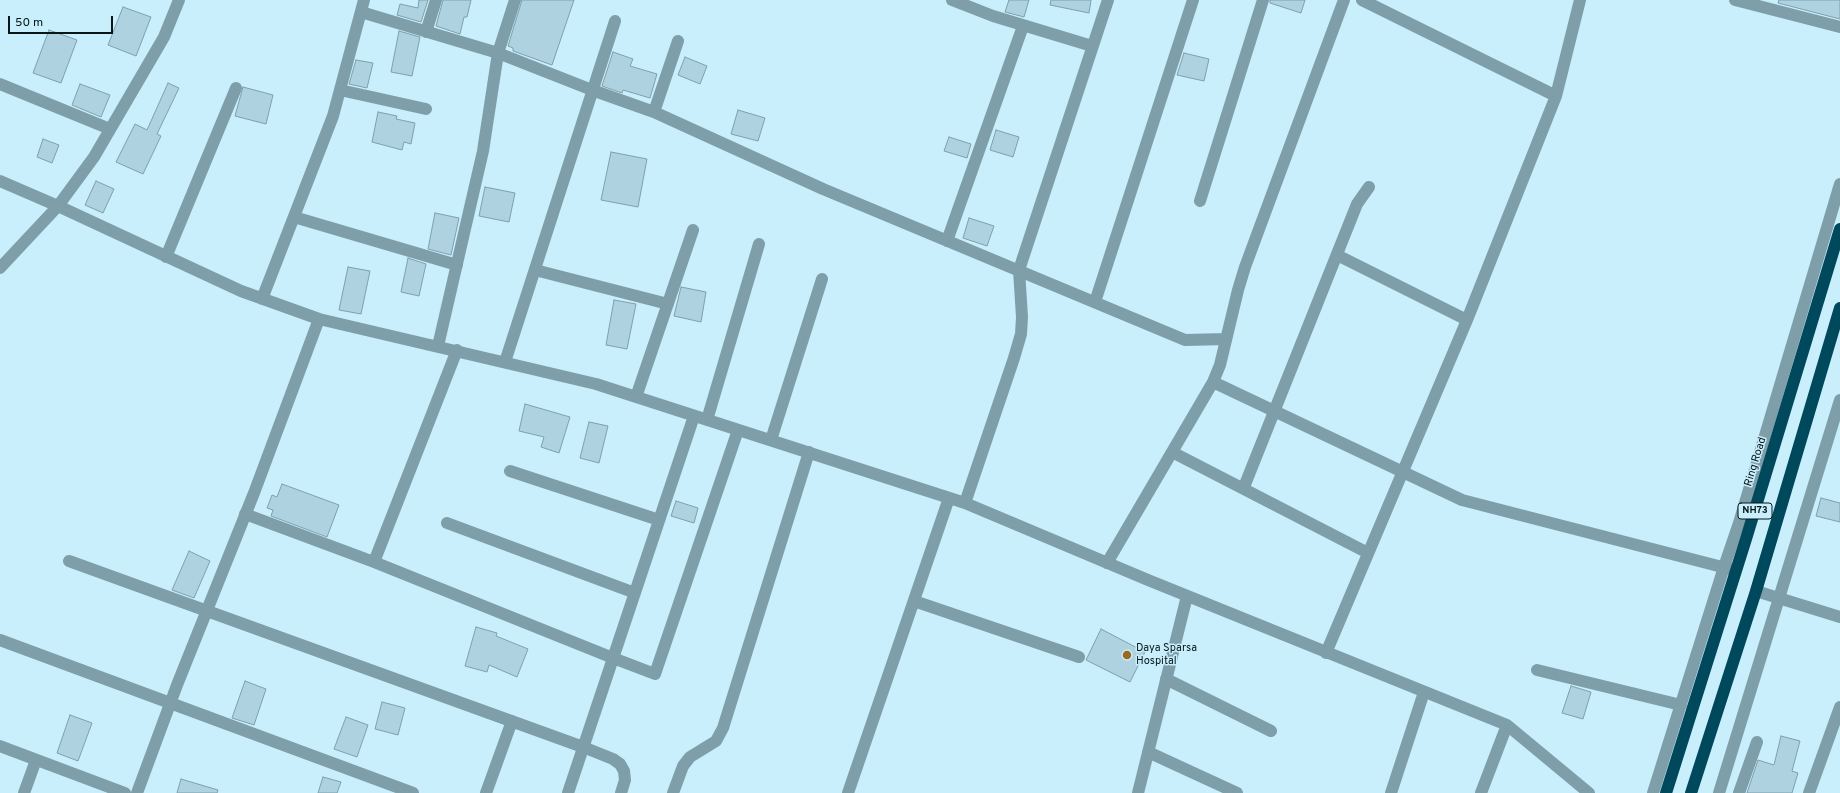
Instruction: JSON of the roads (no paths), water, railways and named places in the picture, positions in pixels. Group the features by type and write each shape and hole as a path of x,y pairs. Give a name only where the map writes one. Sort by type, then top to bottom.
{"highway":[{"name":"Ring Road","path":"1666,793 1736,571 1840,229"},
{"name":"NH73","path":"1691,793 1756,591 1840,308"}],"street":[{"path":"0,268 58,206 94,157 164,37 179,0"},
{"path":"262,299 333,116 364,0"},
{"path":"426,32 436,0"},
{"path":"438,346 483,151 498,53 515,0"},
{"path":"952,0 1023,26 1092,46"},
{"path":"965,503 1012,365 1021,334 1022,317 1019,270 1108,0"},
{"path":"1095,302 1193,0"},
{"path":"1200,201 1262,0"},
{"path":"1107,563 1213,382 1220,365 1245,267 1344,0"},
{"path":"1362,0 1556,96"},
{"path":"1326,653 1467,320 1556,96 1580,0"},
{"path":"1735,0 1759,3 1840,27"},
{"path":"361,12 498,53 592,90 654,112 823,189 1185,340 1226,339"},
{"path":"505,362 615,21"},
{"path":"947,241 1023,26"},
{"path":"654,112 678,40"},
{"path":"0,84 110,129"},
{"path":"166,257 236,88"},
{"path":"340,90 426,109"},
{"path":"0,181 58,206 241,291 262,299 319,318 596,384 965,503 1326,653 1507,725 1573,788 1589,793"},
{"path":"1653,793 1724,567 1740,523 1840,184"},
{"path":"1244,487 1357,204 1368,187"},
{"path":"294,217 457,265"},
{"path":"636,397 693,230"},
{"path":"707,420 759,244"},
{"path":"1337,255 1467,320"},
{"path":"535,270 668,304"},
{"path":"771,440 822,279"},
{"path":"137,793 170,703 245,514 319,318"},
{"path":"374,562 457,350"},
{"path":"1213,382 1462,500 1736,571"},
{"path":"1719,793 1840,400"},
{"path":"568,793 694,416"},
{"path":"245,514 374,562 655,674 738,430"},
{"path":"673,793 683,766 690,757 716,741 722,728 809,452"},
{"path":"1172,452 1244,487 1368,553"},
{"path":"510,471 659,520"},
{"path":"848,793 949,498"},
{"path":"447,522 635,593"},
{"path":"69,561 613,759 620,764 624,771 625,780 621,793"},
{"path":"1756,591 1840,617"},
{"path":"1138,793 1187,596"},
{"path":"914,601 1079,656"},
{"path":"0,640 413,793"},
{"path":"1537,670 1681,705"},
{"path":"1166,679 1271,731"},
{"path":"1392,793 1424,692"},
{"path":"1809,793 1840,707"},
{"path":"486,793 512,721"},
{"path":"1481,793 1507,725"},
{"path":"1739,793 1757,742"},
{"path":"0,746 125,793"},
{"path":"1148,752 1237,793"},
{"path":"24,793 36,760"}],"place":[{"name":"Daya Sparsa Hospital","path":"1127,655"}]}
